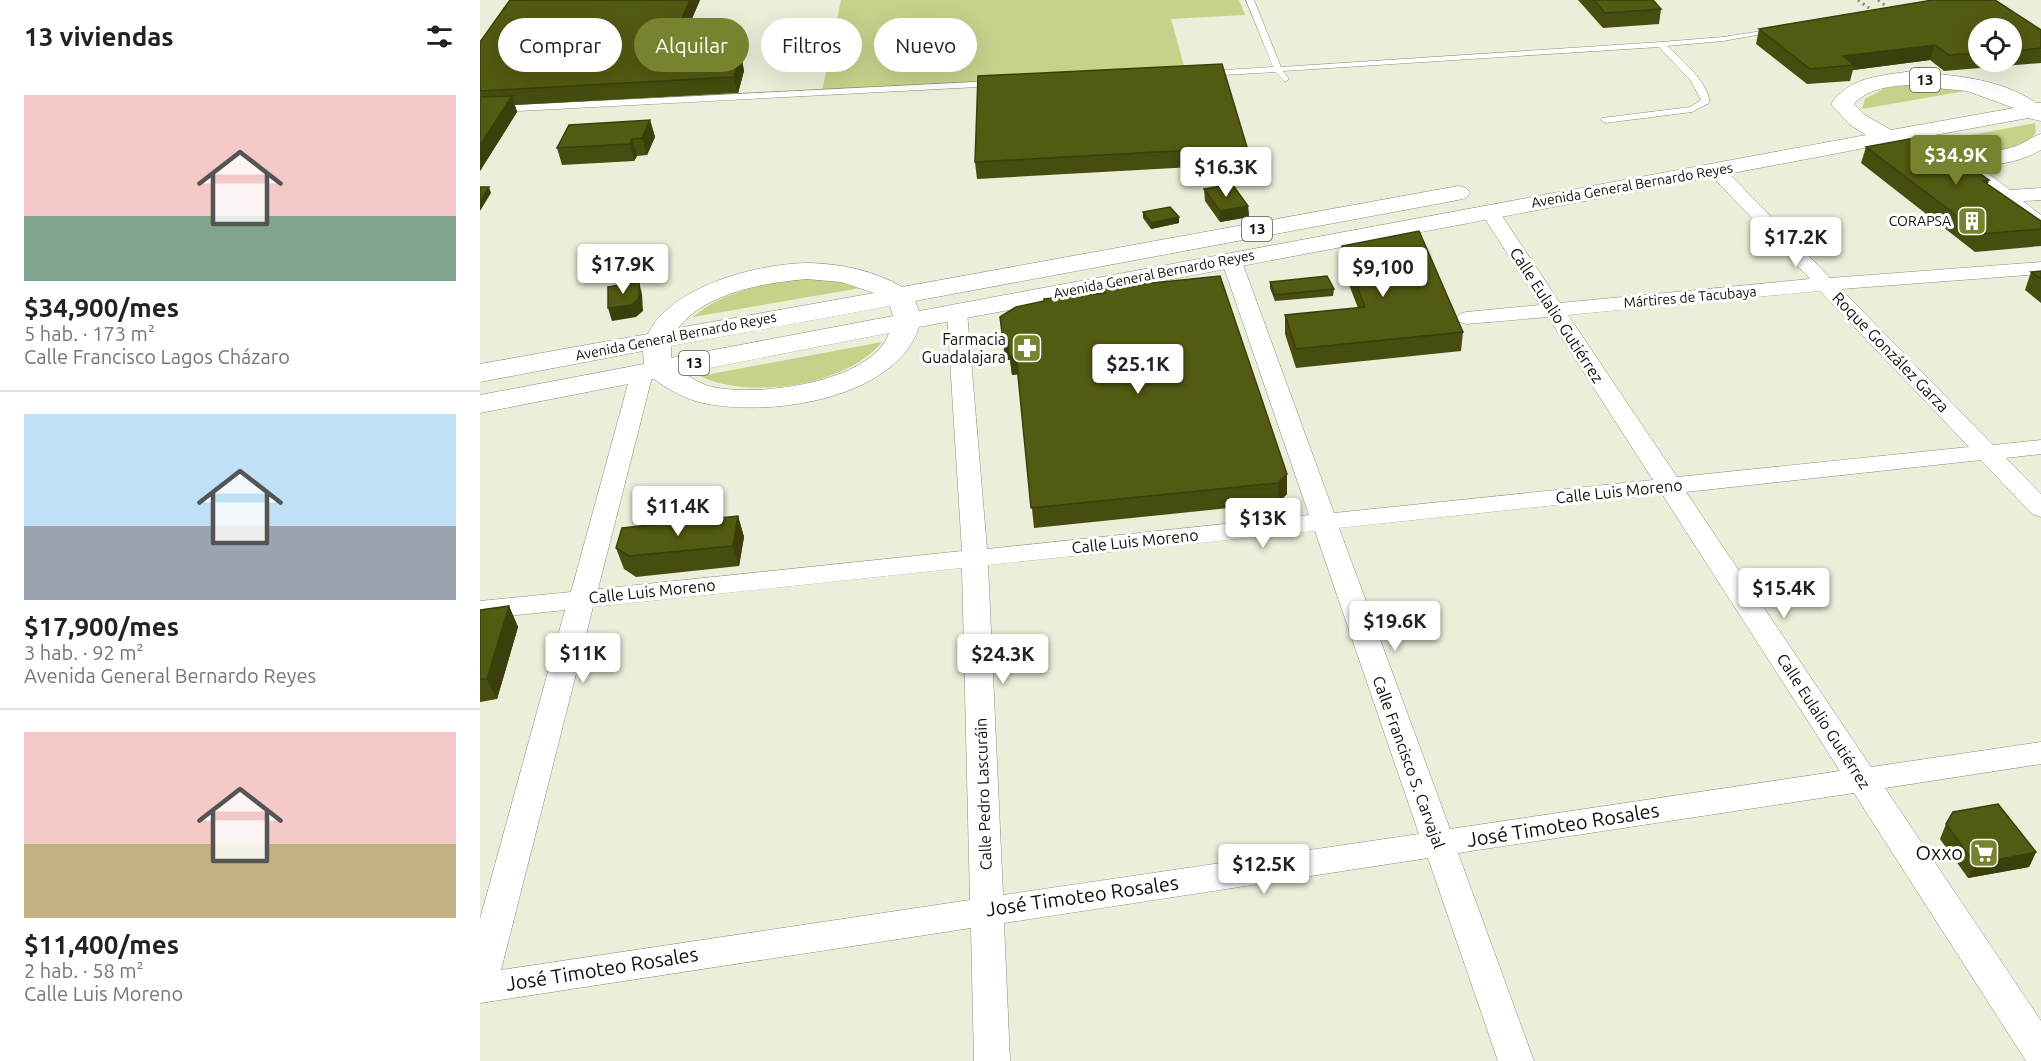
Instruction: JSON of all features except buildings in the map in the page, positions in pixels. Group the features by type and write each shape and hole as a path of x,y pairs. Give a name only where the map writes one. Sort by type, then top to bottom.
{"main road":[{"name":"13","path":"1856,121 1842,104 1847,94 1862,86 1885,81 1913,79 1944,81 2002,94"},
{"name":"Avenida General Bernardo Reyes","path":"1950,103 2002,94 2037,107"},
{"name":"Avenida General Bernardo Reyes","path":"480,404 650,371 902,309 1482,200 1715,170 1886,126 2037,107"},
{"name":"Avenida General Bernardo Reyes","path":"1625,163 1856,121"},
{"path":"1856,121 1886,126 1906,147 1954,156 2002,156 2021,152 2041,141"},
{"name":"Avenida General Bernardo Reyes","path":"480,373 658,339 902,309 957,312 1231,259 1482,200"},
{"name":"13","path":"807,271 848,274 871,280 902,309 902,339 872,368 842,383 785,397 752,400 704,394 650,371 658,339 669,322 694,302 722,288 768,275 807,271"}],"street":[{"path":"1954,156 2041,224"},
{"name":"Roque González Garza","path":"1715,170 2041,509"},
{"path":"2006,196 2041,194"},
{"name":"Calle Eulalio Gutiérrez","path":"1482,200 2041,1052"},
{"name":"Calle Francisco S. Carvajal","path":"1231,259 1516,1061"},
{"name":"Mártires de Tacubaya","path":"1466,318 1826,284 2041,268"},
{"name":"Calle Pedro Lascuráin","path":"957,312 975,557 992,1061"},
{"path":"480,983 582,599 650,371"},
{"name":"Calle Luis Moreno","path":"480,610 2041,447"},
{"name":"José Timoteo Rosales","path":"480,987 2041,753"}],"lane":[{"path":"1250,0 1278,70 1285,79"},
{"path":"1195,74 1661,44 1780,31"},
{"path":"1605,120 1686,110 1706,101 1696,82 1661,44"},
{"path":"480,110 1004,84"}],"green space":[{"path":"841,0 1239,0 1245,15 1171,19 1185,70 822,91 826,72 862,72 862,18 837,18"},
{"path":"1916,84 1971,90 1862,109 1865,99 1885,88"},
{"path":"2035,123 2036,132 2028,141 2016,147 2001,150 1967,150 1923,144"},
{"path":"797,278 829,279 866,287 693,317 704,308 729,295"},
{"path":"882,342 866,357 846,369 796,384 744,387 720,383 700,376"}],"railway":[{"path":"1858,0 1869,8"},
{"path":"1878,0 1886,6"}],"place":[{"name":"CORAPSA","path":"1972,221"},
{"name":"Farmacia Guadalajara","path":"1027,348"},
{"name":"Oxxo","path":"1984,853"}]}
